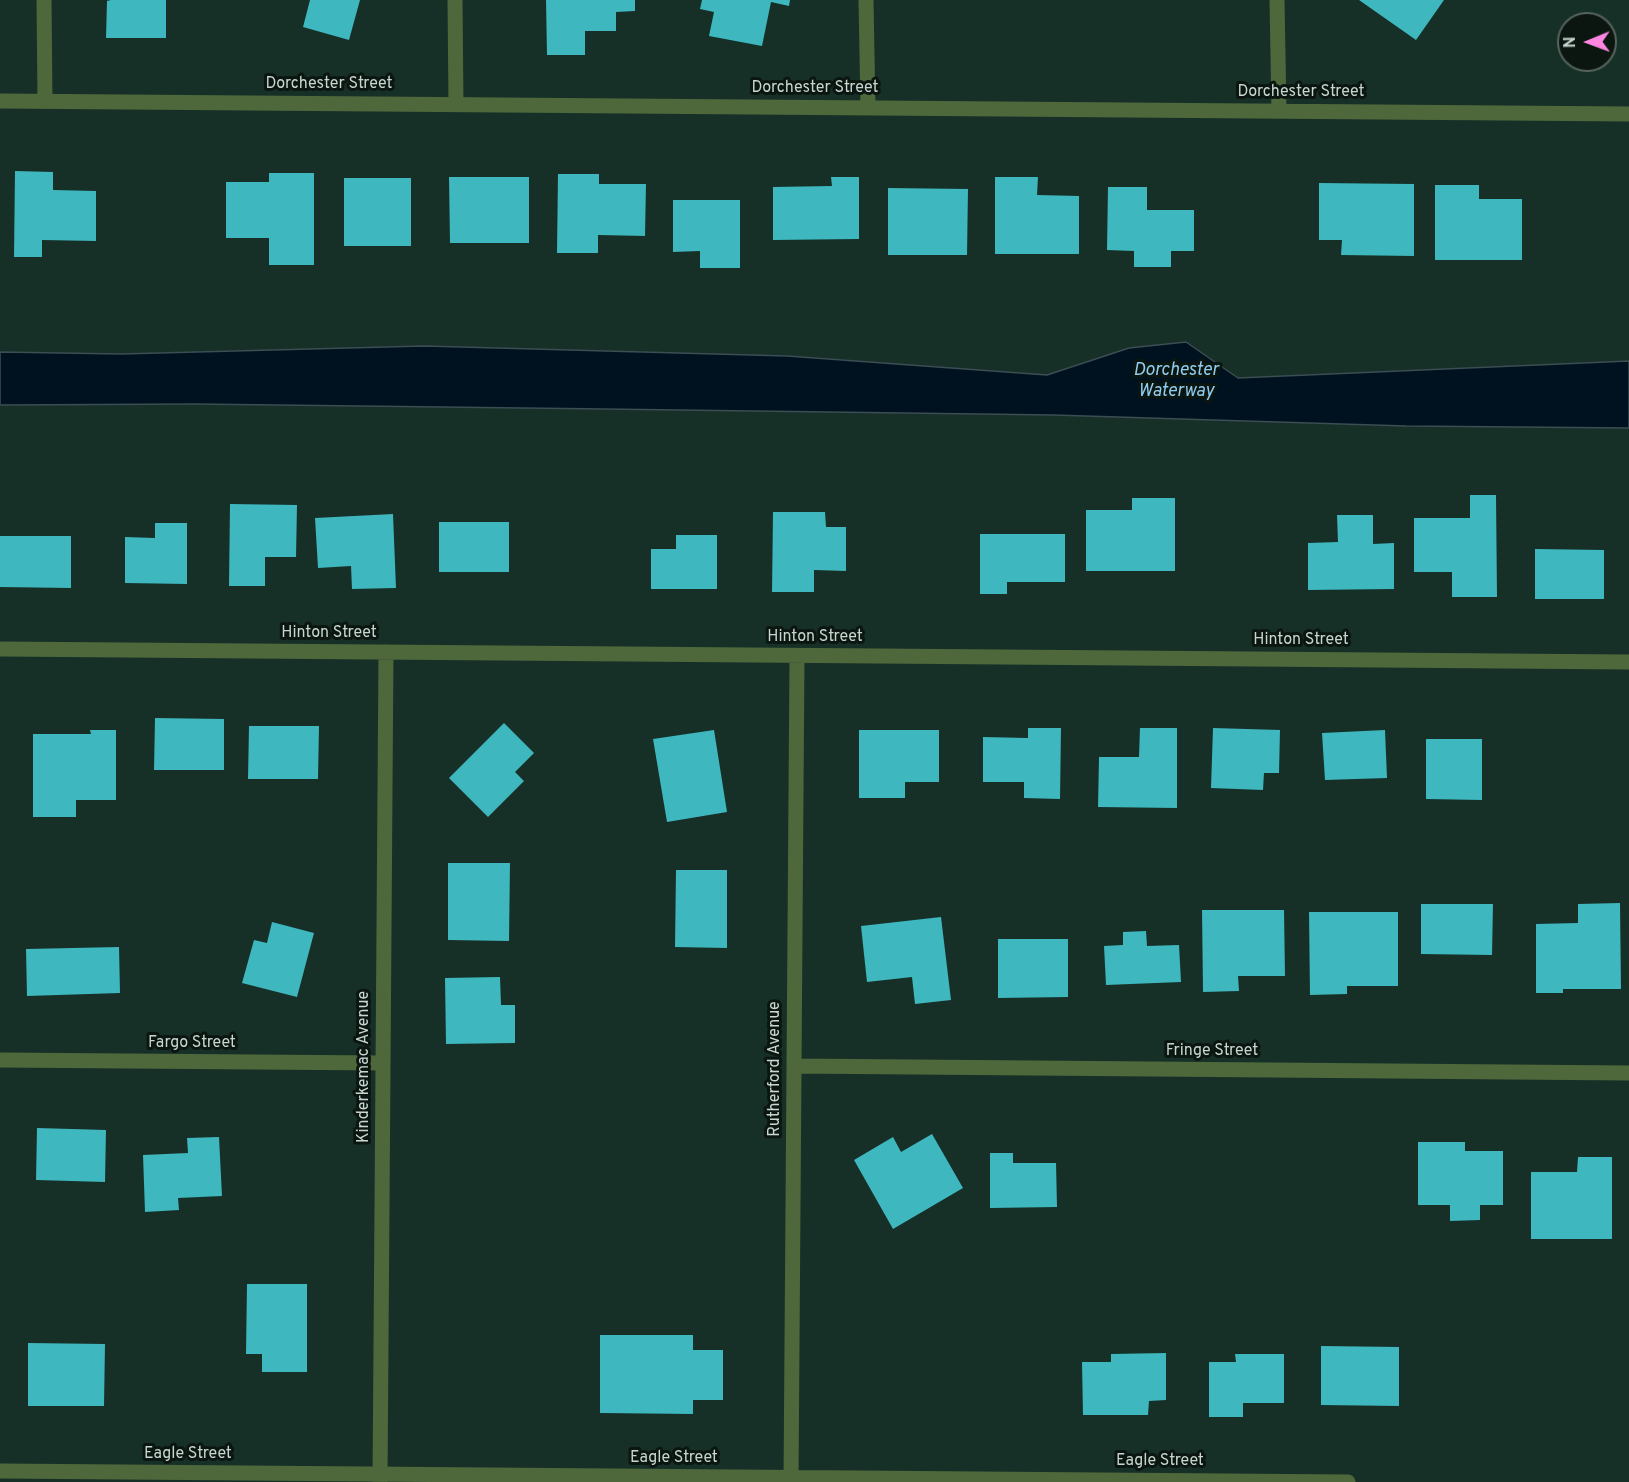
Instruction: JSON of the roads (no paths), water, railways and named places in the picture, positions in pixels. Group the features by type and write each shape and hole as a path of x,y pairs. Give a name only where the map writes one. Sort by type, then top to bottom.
{"street":[{"path":"44,0 45,101"},
{"path":"455,0 456,104"},
{"path":"866,0 868,108"},
{"path":"1277,0 1278,111"},
{"name":"Dorchester Street","path":"0,101 1629,114"},
{"name":"Hinton Street","path":"0,649 1629,662"},
{"name":"Kinderkemac Avenue","path":"380,1478 386,652"},
{"name":"Rutherford Avenue","path":"791,1480 797,656"},
{"name":"Fargo Street","path":"0,1060 383,1063"},
{"name":"Fringe Street","path":"794,1066 1629,1073"},
{"name":"Eagle Street","path":"0,1471 380,1478 1348,1482"}],"water":[{"name":"Dorchester Waterway","path":"1186,342 1238,378 1629,361 1629,428 1406,426 1053,415 196,404 0,405 0,352 121,354 424,346 787,356 1047,375 1129,348"}]}
